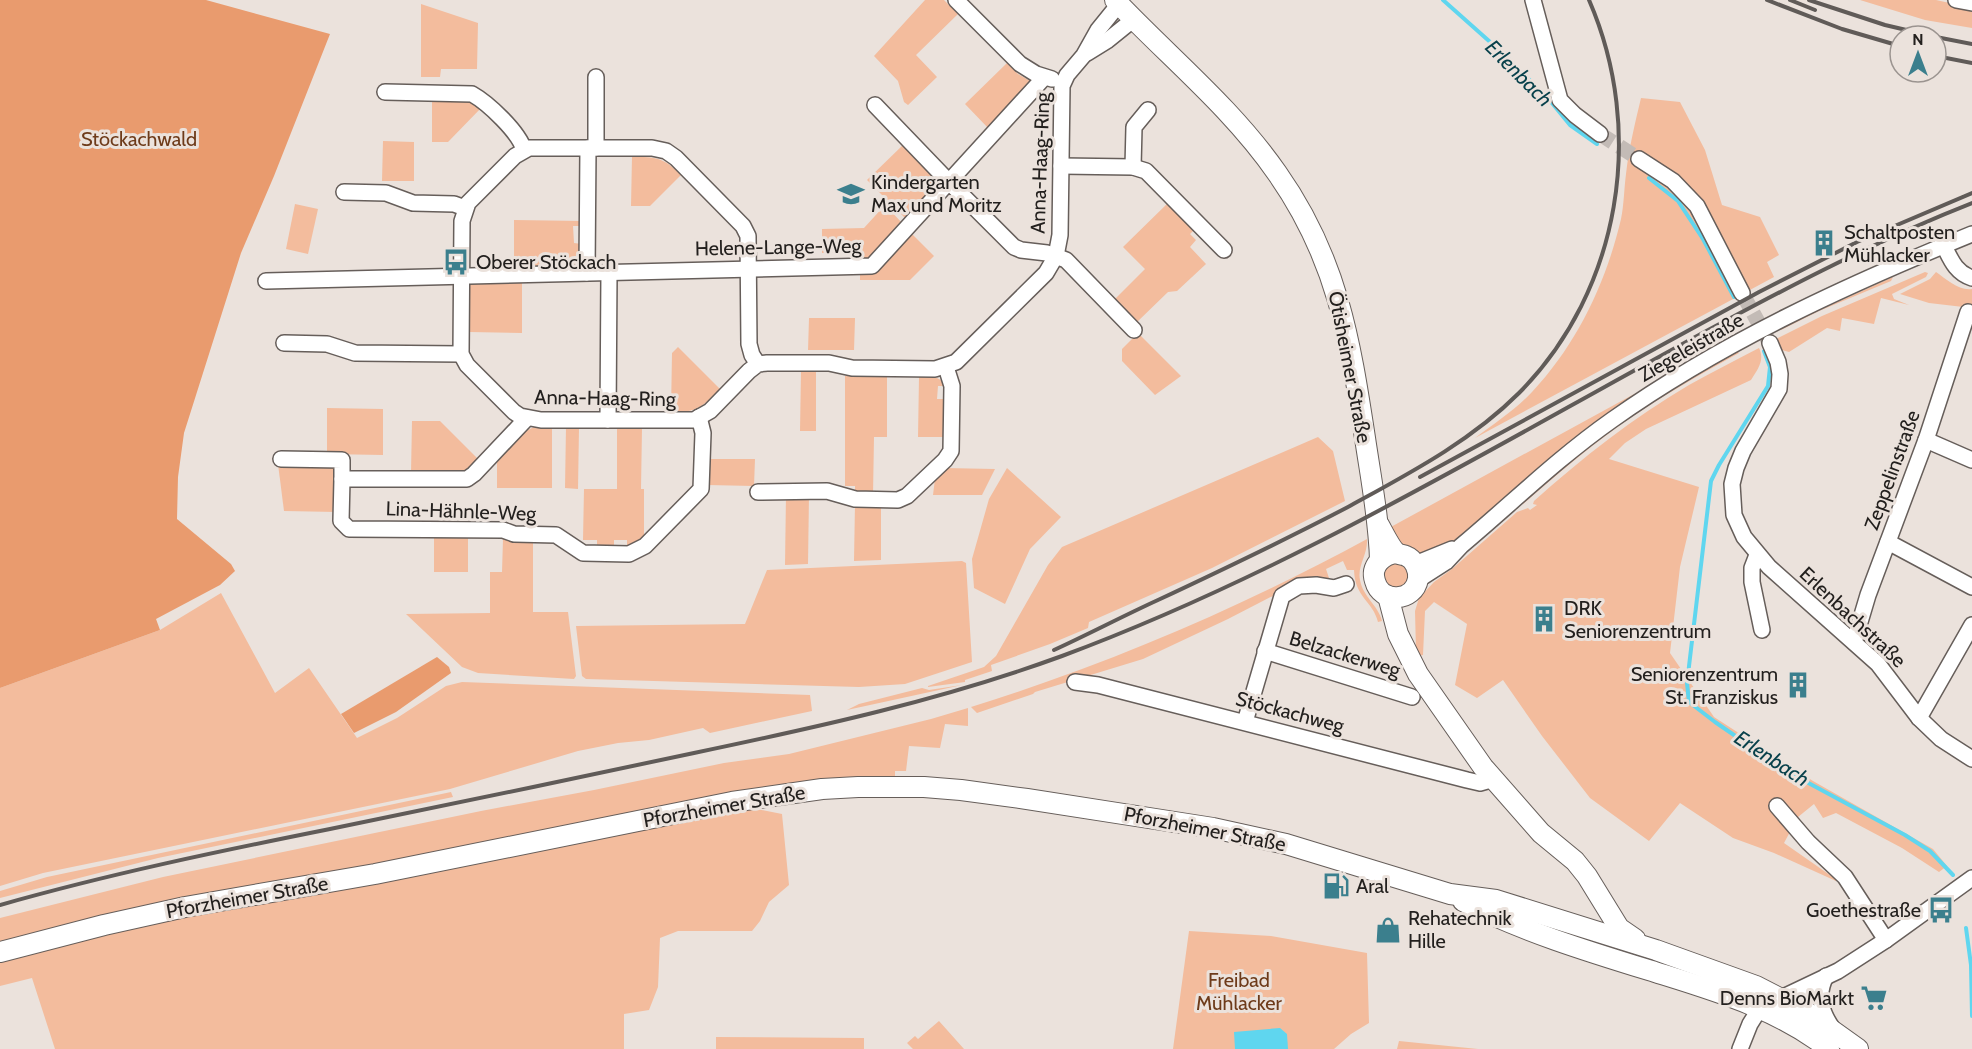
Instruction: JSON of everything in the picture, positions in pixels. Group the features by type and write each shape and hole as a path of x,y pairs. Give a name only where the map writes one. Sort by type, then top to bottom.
{"main road":[{"name":"Ötisheimer Straße","path":"1117,2 1228,113 1277,173 1302,213 1324,259 1347,329 1378,523 1388,557"},
{"path":"1388,557 1410,558 1416,572 1415,587 1397,596 1383,594 1375,584 1374,571 1388,557"},
{"path":"1397,596 1408,654 1418,674 1484,767 1541,833 1575,861 1593,885 1619,928 1656,950"},
{"name":"Pforzheimer Straße","path":"0,952 104,925 195,905 375,874 732,802 776,794 858,787 906,786 961,790 1213,828 1286,844 1450,894 1496,900 1584,926 1733,976 1781,998 1831,1039"},
{"path":"1577,946 1592,905 1593,885"},
{"name":"Pforzheimer Straße","path":"1450,894 1493,916 1722,993 1761,1008 1787,1022 1858,1049"}],"street":[{"path":"956,0 1020,64 1043,77 1064,81"},
{"path":"1533,0 1560,100 1600,134"},
{"path":"1956,0 1972,3"},
{"name":"Anna-Haag-Ring","path":"946,367 956,362 1038,281 1056,256 1060,236 1061,104 1064,81 1084,55 1117,2"},
{"name":"Anna-Haag-Ring","path":"1084,55 1108,40 1134,19"},
{"path":"587,273 596,77"},
{"name":"Helene-Lange-Weg","path":"266,281 872,266 1043,77"},
{"path":"385,92 472,94 518,136 524,150"},
{"path":"875,105 1014,247 1021,250 1039,251 1066,260 1134,330"},
{"path":"1133,167 1134,127 1148,110"},
{"path":"284,344 327,344 355,353 461,354 462,221 465,208 515,156 524,150 536,147 659,148 671,154 742,226 749,242 749,344 758,364 829,363 867,369 946,367 952,386 951,451 907,496 898,500 873,500 855,499 827,490 758,492"},
{"path":"1639,159 1673,181 1697,206 1742,293"},
{"path":"1061,166 1133,167 1146,171 1224,250"},
{"path":"344,192 386,194 413,203 454,204 465,208"},
{"name":"Ziegeleistraße","path":"1416,572 1446,562 1461,546 1579,444 1641,400 1682,375 1816,303 1972,234"},
{"path":"1944,246 1952,263 1961,274 1972,279"},
{"path":"608,420 609,272"},
{"name":"Zeppelinstraße","path":"1854,642 1868,595 1926,440 1968,312"},
{"name":"Erlenbachstraße","path":"1770,343 1779,368 1779,389 1743,451 1732,484 1734,516 1744,537 1757,555 1878,664 1919,718 1941,739 1972,759"},
{"name":"Anna-Haag-Ring","path":"461,354 467,365 514,412 527,418 687,421 710,411 758,364"},
{"name":"Lina-Hähnle-Weg","path":"281,459 342,459 341,521 349,529 503,530 514,534 556,534 583,553 629,554 645,546 701,489 703,433 699,417"},
{"name":"Lina-Hähnle-Weg","path":"342,479 467,478 474,474 527,418"},
{"path":"1926,440 1972,460"},
{"path":"1888,542 1972,586"},
{"path":"1757,555 1752,568 1752,582 1762,630"},
{"name":"Belzackerweg","path":"1245,722 1282,596 1299,586 1316,585 1334,588 1346,584"},
{"path":"1919,718 1972,624"},
{"name":"Belzackerweg","path":"1265,651 1412,697"},
{"name":"Stöckachweg","path":"1075,682 1098,685 1467,780 1480,783 1494,779"},
{"path":"1777,807 1808,842 1845,877 1886,940"},
{"path":"1740,1049 1750,1024 1761,1008 1826,976 1886,940 1972,878"},
{"path":"1826,976 1821,990 1821,1002 1831,1039"}],"green space":[{"name":"Stöckachwald","path":"0,0 206,0 330,34 241,253 184,433 178,477 177,519 231,564 235,571 220,585 156,619 160,630 0,688"},
{"path":"925,0 944,0 958,14 916,55 937,77 908,105 904,102 898,81 874,56"},
{"path":"1860,0 1936,0 1972,8 1972,28 1925,20"},
{"path":"421,4 478,23 477,69 441,69 440,77 421,77"},
{"path":"1007,63 1018,74 1032,82 989,129 965,104"},
{"path":"432,97 467,98 482,107 448,142 432,142"},
{"path":"1641,98 1680,102 1705,150 1722,205 1760,217 1779,255 1767,262 1774,277 1475,438 1532,392 1563,354 1588,312 1607,266 1621,219 1629,155"},
{"path":"383,141 414,142 414,181 382,181"},
{"path":"905,143 942,181 907,220 867,180"},
{"path":"632,157 659,159 681,175 650,206 631,206"},
{"path":"1170,201 1196,228 1190,234 1196,240 1190,247 1206,264 1177,291 1168,292 1136,323 1114,300 1145,269 1123,247"},
{"path":"295,204 318,209 308,254 286,249"},
{"path":"885,205 903,224 869,261 857,261 856,252 822,253 822,229 864,228"},
{"path":"514,220 583,221 583,226 573,226 574,243 582,244 582,268 514,269"},
{"path":"910,232 934,256 910,280 860,280 860,272"},
{"path":"1925,272 1928,273 1926,277 1892,294 1894,299 1909,305 1881,298 1874,324 1842,318 1840,331 1827,328 1789,352 1778,349 1772,341 1822,316"},
{"path":"1936,272 1958,286 1972,289 1972,308 1929,303 1900,294 1930,279"},
{"path":"1893,277 1891,281 1819,311 1781,330 1780,328"},
{"path":"522,280 522,333 469,332 469,281"},
{"path":"809,318 855,318 854,350 808,350"},
{"path":"1138,333 1181,376 1155,395 1122,361 1122,349"},
{"path":"678,347 720,389 698,408 671,412 672,353"},
{"path":"1759,348 1761,360 1751,380 1646,429 1625,443 1609,459 1699,487 1680,567 1670,653 1714,717 1813,781 1933,849 1947,866 1939,872 1902,848 1836,813 1823,818 1814,804 1798,817 1784,843 1836,881 1774,853 1733,838 1680,803 1649,841 1590,798 1542,736 1503,680 1477,698 1455,685 1467,624 1434,602 1425,611 1423,655 1419,656 1416,651 1415,611 1419,598 1434,582 1517,512 1528,508 1530,510 1537,505 1533,504 1534,501 1589,454 1628,425 1689,385"},
{"path":"1737,351 1739,353 1631,418 1580,455 1523,504 1518,504 1615,425 1685,380"},
{"path":"801,371 816,371 816,431 800,431"},
{"path":"845,376 887,377 887,437 874,437 873,495 855,494 855,486 845,486"},
{"path":"919,377 937,378 946,386 938,386 937,399 947,399 946,437 918,437"},
{"path":"1636,393 1574,439 1451,544 1421,554 1397,542 1389,528"},
{"path":"327,408 383,409 383,455 327,454"},
{"path":"412,421 440,421 480,461 470,470 460,473 411,473"},
{"path":"534,427 552,427 552,488 497,488 497,458 522,433"},
{"path":"566,427 579,428 578,489 565,488"},
{"path":"617,428 642,428 641,489 644,489 644,541 627,548 627,540 614,540 614,548 597,548 597,540 583,540 584,489 617,489"},
{"path":"1318,437 1333,451 1345,501 1212,568 1089,622 1088,628 991,665 992,671 965,680 965,682 928,687 984,667 996,656 1048,565 1062,547"},
{"path":"708,459 755,459 754,486 707,485"},
{"path":"278,464 337,464 337,512 284,511"},
{"path":"944,468 995,469 982,495 933,495 935,479"},
{"path":"1007,468 1061,517 1030,549 1005,604 974,588 972,559 989,499"},
{"path":"786,495 809,495 808,564 785,565"},
{"path":"855,504 881,504 881,560 854,561"},
{"path":"468,534 468,572 434,572 434,535"},
{"path":"503,539 533,539 533,612 568,612 576,676 574,679 478,673 462,667 406,614 490,613 490,572 502,572"},
{"path":"1367,539 1359,575 1364,591 1382,621 1378,622 1376,615 1357,587 1354,570 1347,570 1343,561 1326,569 1330,581 1298,583 1143,659 1035,692 977,713 971,707 1073,672 1173,633 1271,588"},
{"path":"962,561 966,563 972,662 905,684 859,687 586,679 582,676 576,626 745,624 767,570"},
{"path":"1396,562 1405,566 1409,575 1405,584 1396,588 1387,584 1383,575 1387,566"},
{"path":"221,593 275,693 309,668 357,738 397,718 446,686 462,682 810,695 812,711 710,733 703,728 649,740 578,751 450,789 43,873 0,886 0,688 160,630"},
{"path":"437,657 449,667 451,673 396,712 354,733 341,714"},
{"path":"962,685 847,710 859,704 922,688 929,690"},
{"path":"968,708 968,726 945,724 940,748 909,746 906,771 895,771 895,776 822,781 0,944 0,918 163,877 724,763 789,754"},
{"path":"451,792 453,797 158,858 0,898 0,891 47,877"},
{"path":"746,807 782,814 789,885 769,902 760,921 752,931 678,931 660,938 658,987 649,1010 624,1014 624,1049 55,1049 32,978 0,986 0,960 107,932"},
{"name":"Freibad Mühlacker","path":"1189,931 1271,936 1367,953 1369,1023 1351,1034 1334,1049 1173,1049"},
{"path":"939,1021 964,1049 913,1049 907,1043 915,1036 918,1039"},
{"path":"716,1037 864,1038 864,1049 716,1049"},
{"path":"1399,1041 1478,1049 1397,1049"}],"water":[{"path":"1280,1028 1287,1034 1288,1049 1235,1049 1234,1032"}],"waterway":[{"name":"Erlenbach","path":"1443,0 1507,57 1570,125 1597,144"},
{"name":"Erlenbach","path":"1649,178 1678,201 1703,239 1734,297"},
{"name":"Erlenbach","path":"1764,351 1770,367 1768,386 1711,481 1687,683 1689,702 1788,772 1905,835 1930,851 1953,875"},
{"name":"Erlenbach","path":"1966,928 1971,965 1972,1016"}],"tunnel":[{"path":"1600,134 1639,159"},
{"path":"1742,293 1768,340"}],"railway":[{"path":"1054,650 1301,531 1438,456 1500,411 1519,393 1554,352 1581,307 1601,258 1614,207 1619,155 1616,102 1607,50 1589,0"},
{"path":"1767,0 1842,29 1888,42"},
{"path":"1790,0 1815,10"},
{"path":"1809,0 1888,26"},
{"path":"1948,39 1972,44"},
{"path":"1948,58 1972,63"},
{"path":"1420,477 1759,292 1857,242 1972,193"},
{"path":"0,905 123,873 833,722 926,699 1062,656 1142,624 1299,552 1451,472 1786,289 1859,252 1972,203"}],"place":[{"name":"Kindergarten Max und Moritz","path":"851,194"},
{"name":"Schaltposten Mühlacker","path":"1824,243"},
{"name":"Oberer Stöckach","path":"456,262"},
{"name":"DRK Seniorenzentrum","path":"1544,619"},
{"name":"Seniorenzentrum St. Franziskus","path":"1798,685"},
{"name":"Aral","path":"1336,886"},
{"name":"Goethestraße","path":"1941,910"},
{"name":"Rehatechnik Hille","path":"1388,930"},
{"name":"Denns BioMarkt","path":"1874,998"}]}
